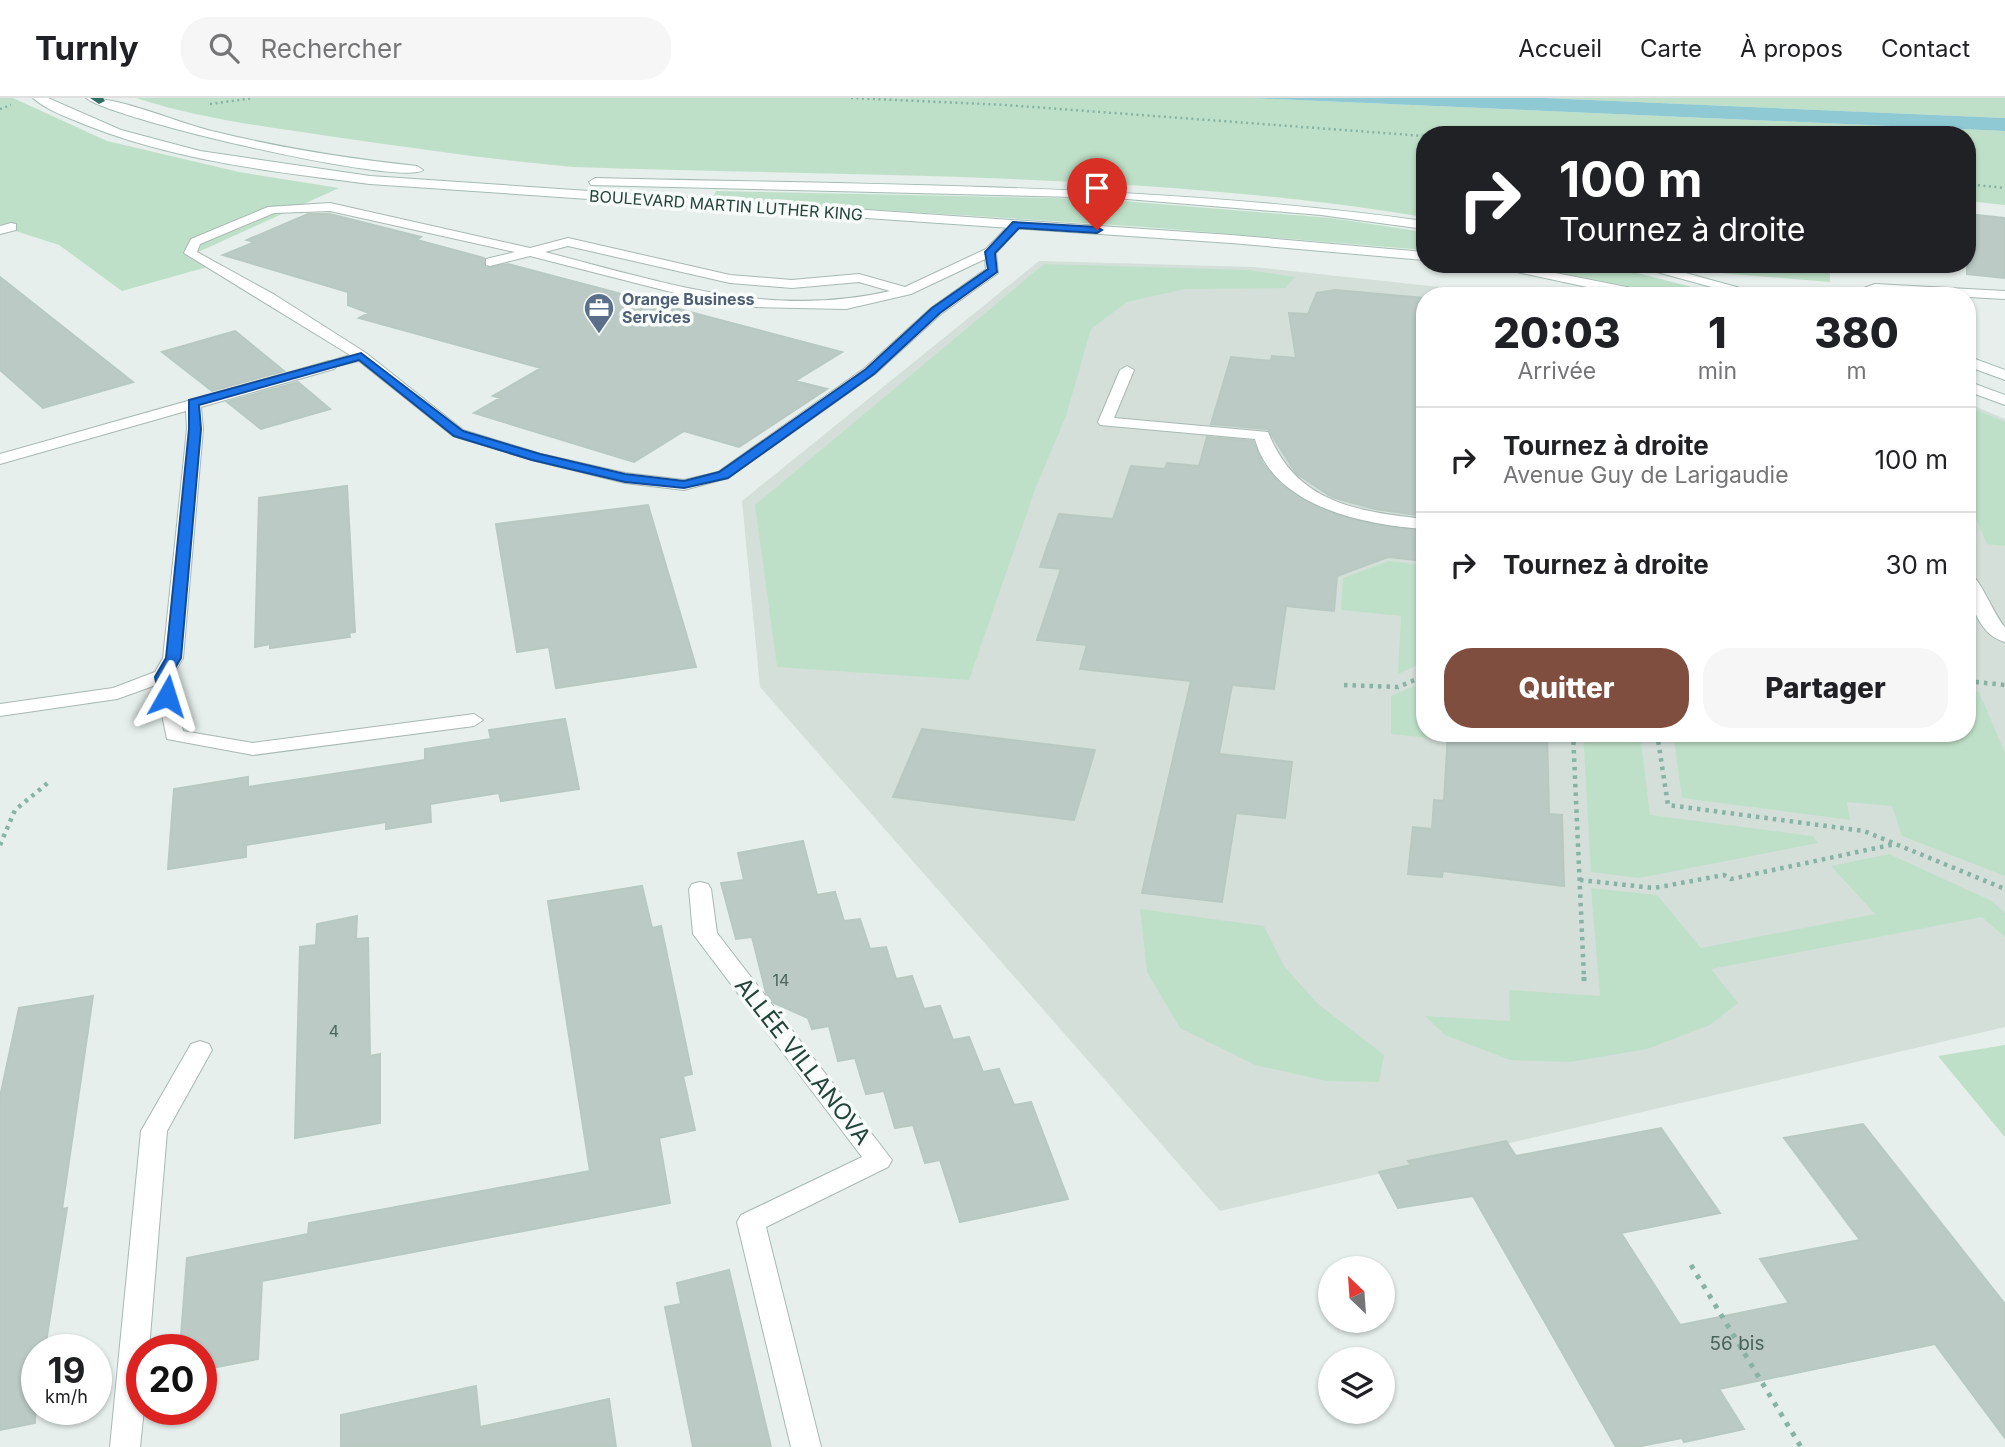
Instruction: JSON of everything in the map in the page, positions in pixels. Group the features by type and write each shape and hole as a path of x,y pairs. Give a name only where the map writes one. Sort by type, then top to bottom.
{"main road":[{"name":"BOULEVARD MARTIN LUTHER KING","path":"39,98 118,133 248,164 302,171 475,188 1017,224 1416,255"},
{"name":"BOULEVARD MARTIN LUTHER KING","path":"95,99 172,126 245,143 374,165 450,174 618,183 1081,193 1241,203 1416,224"},
{"path":"1533,273 1606,287"},
{"path":"1671,273 1726,287"},
{"path":"1976,293 2005,295"},
{"path":"1976,363 2005,374"},
{"path":"0,459 193,402 329,366"},
{"path":"1976,389 2005,400"},
{"path":"0,710 117,693 163,677 173,658 195,429 193,402"},
{"name":"ALLÉE VILLANOVA","path":"700,889 705,934 879,1160 751,1222 806,1447"},
{"path":"125,1447 154,1131 200,1050"}],"lane":[{"path":"990,252 993,270 936,311 870,371 723,475 684,485 625,478 537,457 458,433 361,356 270,298 191,253 195,242 272,210 318,207 473,237 710,298 753,303 846,305 906,291 990,252 1017,224"},
{"path":"490,262 523,251 568,242 730,279 792,284 859,278 906,291"},
{"path":"329,366 361,356"},
{"path":"1126,370 1105,422 1263,435 1262,441 1275,468 1294,486 1332,507 1375,520 1416,523"},
{"path":"1976,595 1989,621 2005,637"},
{"path":"163,677 174,735 253,749 474,720"}],"path":[{"path":"851,98 1006,105 1416,135"},
{"path":"1976,185 2005,188"},
{"path":"1344,685 1398,687 1416,679"},
{"path":"1976,682 2005,685"},
{"path":"1573,742 1584,981"},
{"path":"1658,742 1668,805 1864,831 2005,888"},
{"path":"0,845 15,810 49,782"},
{"path":"1580,880 1654,888 1724,875 1731,880 1895,844"},
{"path":"1691,1265 1801,1447"}],"shaded area":[{"path":"1039,261 1254,267 1440,287 1416,287 1416,742 1976,742 1976,407 2005,419 2005,1027 1220,1211 760,687 742,501"}],"green space":[{"path":"0,98 13,98 107,141 239,172 339,188 194,254 218,264 122,291 59,245 0,226"},
{"path":"136,98 1250,98 1891,126 1416,126 1416,216 1213,191 1107,184 1000,178 573,167 454,154 260,126"},
{"path":"1544,98 2005,98 2005,118"},
{"path":"1976,130 2005,131 2005,205 1976,202"},
{"path":"716,191 1098,199 1331,218 1416,231 1416,249 1145,227 713,199"},
{"path":"1044,264 1249,270 1295,277 1285,288 1185,289 1127,302 1091,329 1066,416 1036,487 969,680 777,667 755,505"},
{"path":"1560,273 1637,273 1692,287 1633,287"},
{"path":"1720,273 1830,273 1830,282"},
{"path":"1976,410 2005,422 2005,546 1987,544 1976,519"},
{"path":"1389,561 1416,564 1416,666 1398,674 1401,616 1341,610 1343,578"},
{"path":"1416,685 1416,736 1391,734 1391,696"},
{"path":"1976,692 1979,692 2005,753 2005,876 1902,836 1892,806 1847,802 1850,820 1682,798 1674,742 1976,742"},
{"path":"1584,742 1641,742 1650,815 1813,836 1818,843 1639,878 1591,872"},
{"path":"1889,854 1992,901 2005,913 2005,937 1982,917 1711,969 1738,1003 1710,1025 1647,1049 1570,1062 1510,1060 1445,1035 1425,1016 1510,1021 1509,990 1600,996 1591,888 1657,895 1701,948 1875,914 1831,866"},
{"path":"1140,909 1264,926 1284,966 1317,1003 1384,1055 1379,1082 1327,1081 1255,1065 1180,1028 1147,972"},
{"path":"2005,1045 2005,1136 2004,1136 1938,1056"}],"water":[{"path":"1250,98 1544,98 2005,118 2005,131 1976,130 1976,126 1891,126"}],"building":[{"name":"Orange Business Services","path":"308,214 330,214 421,237 417,240 484,258 485,268 508,264 842,352 795,381 827,389 739,447 684,431 634,462 474,413 500,398 493,396 541,368 359,318 369,313 348,305 348,292 223,255 255,242 247,240"},
{"path":"1976,215 2005,218 2005,278 1967,274 1976,273"},
{"path":"0,277 133,382 43,408 0,370"},
{"path":"1335,290 1416,297 1416,515 1375,509 1332,497 1296,473 1268,429 1211,424 1231,357 1271,361 1272,356 1296,358 1289,313 1308,314 1317,293"},
{"path":"235,331 284,371 212,391 162,352"},
{"path":"298,382 330,409 261,429 227,402"},
{"path":"1207,437 1253,441 1263,464 1279,483 1323,510 1375,525 1416,530 1416,560 1388,557 1337,576 1334,611 1286,606 1274,689 1232,685 1219,754 1292,762 1285,818 1236,813 1222,902 1142,893 1191,681 1080,669 1087,645 1037,640 1061,569 1040,567 1059,514 1113,519 1131,466 1165,469 1167,463 1199,466"},
{"path":"347,486 355,632 349,633 350,637 270,648 270,644 255,647 259,498"},
{"path":"648,505 696,667 556,688 549,647 517,652 496,524"},
{"path":"565,719 579,789 501,801 499,793 430,804 431,822 386,829 386,822 246,845 246,857 168,869 174,789 248,777 248,787 425,760 425,749 491,739 489,730"},
{"path":"922,729 1095,750 1074,820 893,797"},
{"path":"1447,742 1547,742 1549,814 1562,815 1564,886 1443,871 1442,877 1408,874 1413,827 1432,829 1434,800 1444,801"},
{"path":"803,841 817,895 835,892 844,921 860,919 870,949 886,947 896,979 912,976 924,1009 940,1006 953,1040 969,1037 983,1072 999,1069 1014,1105 1031,1102 1068,1199 960,1222 940,1160 925,1163 913,1125 895,1128 884,1091 866,1094 855,1058 838,1061 829,1026 812,1029 808,1018 774,1003 766,993 752,937 736,939 721,883 744,880 738,853"},
{"path":"642,886 652,928 661,926 692,1074 683,1076 695,1130 659,1138 670,1203 262,1281 258,1359 217,1367 217,1334 181,1334 187,1258 308,1234 309,1223 590,1171 548,901"},
{"path":"357,916 356,939 368,938 370,1056 380,1054 380,1123 295,1138 300,947 316,945 317,924"},
{"path":"93,996 62,1209 67,1208 47,1334 21,1334 21,1425 25,1425 0,1430 0,1097 19,1008"},
{"path":"1863,1124 2005,1304 2005,1438 1935,1344 1719,1389 1744,1429 1684,1442 1682,1438 1636,1447 1616,1447 1473,1196 1398,1208 1379,1172 1411,1165 1408,1161 1506,1141 1516,1156 1661,1128 1720,1213 1621,1233 1680,1325 1789,1303 1760,1259 1860,1240 1784,1138"},
{"path":"729,1270 771,1447 693,1447 665,1307 681,1304 677,1283"},
{"path":"476,1386 480,1427 609,1399 616,1447 341,1447 341,1415"}],"place":[{"name":"Orange Business Services","path":"599,335"}],"route":[{"path":"167,696 163,677 173,658 195,429 193,402 361,356 458,433 537,457 625,478 684,485 723,475 870,371 936,311 993,270 990,252 1017,224 1097,230"}]}
